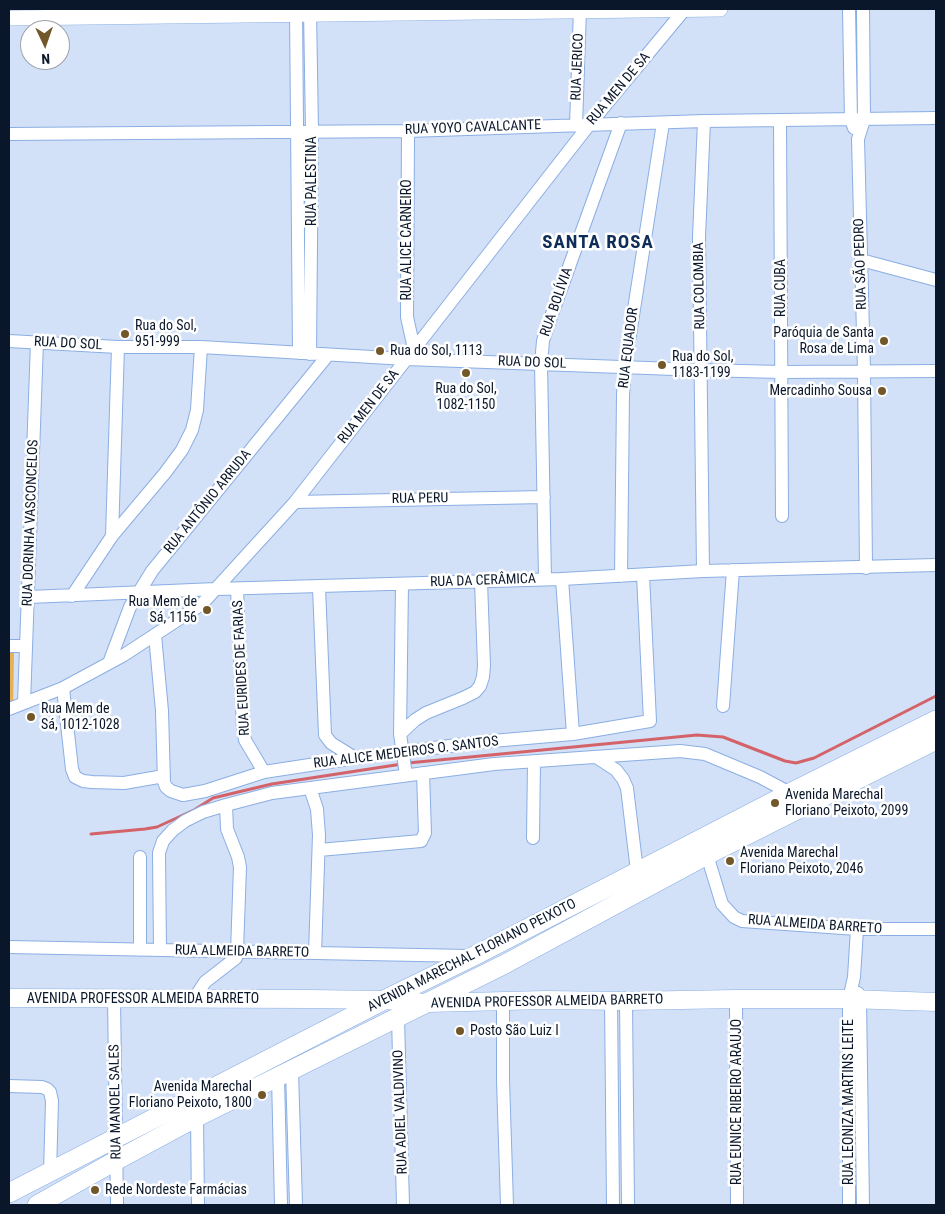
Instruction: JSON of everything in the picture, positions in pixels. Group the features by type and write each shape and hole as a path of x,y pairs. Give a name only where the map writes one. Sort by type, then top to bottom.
{"main road":[{"name":"AVENIDA MARECHAL FLORIANO PEIXOTO","path":"9,1193 936,720"},
{"name":"AVENIDA MARECHAL FLORIANO PEIXOTO","path":"43,1204 117,1160 197,1117 505,964 707,855 936,740"},
{"name":"AVENIDA PROFESSOR ALMEIDA BARRETO","path":"9,998 384,1000 427,1003 503,1000 736,999 936,1002"}],"street":[{"name":"RUA JERICO","path":"580,9 583,125"},
{"name":"RUA MEN DE SA","path":"9,709 63,688 109,663 202,604 296,502 583,125 685,9"},
{"path":"9,18 303,11 720,9"},
{"name":"RUA SÃO PEDRO","path":"850,9 858,140 864,372 866,568"},
{"name":"RUA SÃO PEDRO","path":"857,120 864,9"},
{"name":"RUA PALESTINA","path":"303,11 298,132 305,354"},
{"name":"RUA PALESTINA","path":"303,11 312,132 305,354"},
{"name":"RUA YOYO CAVALCANTE","path":"9,134 408,131 621,123 936,118"},
{"name":"RUA CUBA","path":"780,120 782,516"},
{"name":"RUA COLOMBIA","path":"703,571 699,237 704,121"},
{"name":"RUA BOLÍVIA","path":"545,579 541,364 543,342 621,123"},
{"name":"RUA EQUADOR","path":"621,576 624,367 663,123"},
{"name":"RUA ALICE CARNEIRO","path":"408,131 407,317 410,354"},
{"path":"861,260 936,280"},
{"name":"RUA DO SOL","path":"9,341 118,347 201,347 328,355 410,354 541,364 701,370 781,372 936,371"},
{"name":"RUA DORINHA VASCONCELOS","path":"24,703 37,342"},
{"path":"112,536 118,347"},
{"path":"72,596 112,536 182,450 192,430 197,410 201,347"},
{"name":"RUA ANTÔNIO ARRUDA","path":"109,663 130,607 152,571 328,355"},
{"name":"RUA PERU","path":"296,502 544,497"},
{"name":"RUA DA CERÂMICA","path":"29,597 216,589 562,579 703,571 936,565"},
{"path":"723,706 733,570"},
{"name":"RUA ALICE MEDEIROS O. SANTOS","path":"160,950 159,853 161,846 166,836 185,821 203,812 272,793 310,788 481,742 573,734 650,721 642,575"},
{"path":"562,579 573,734"},
{"path":"400,734 414,720 475,692 480,686 484,666 482,581"},
{"path":"402,584 400,734 405,763"},
{"path":"319,587 325,735 331,743 355,758"},
{"name":"RUA EURIDES DE FARIAS","path":"237,589 245,740 264,772"},
{"path":"63,688 72,769 75,777 83,781 105,784 165,781 162,711 155,635"},
{"path":"9,646 26,646"},
{"name":"RUA ALICE MEDEIROS O. SANTOS","path":"165,781 176,794 193,793 264,772 355,758 405,763 423,773 494,764 680,751 705,754 753,774 790,793"},
{"path":"596,757 616,770 627,788 637,871"},
{"path":"533,838 534,762"},
{"path":"319,850 417,842 424,838 423,773"},
{"path":"310,788 319,821 314,953"},
{"path":"194,999 205,982 236,958 237,952 240,867 227,829 226,805"},
{"name":"RUA ALMEIDA BARRETO","path":"707,855 722,904 734,918 742,921 857,930 936,929"},
{"path":"140,857 140,950"},
{"path":"855,1000 854,978 857,930"},
{"name":"RUA ALMEIDA BARRETO","path":"9,947 474,956"},
{"name":"RUA MANOEL SALES","path":"114,999 118,1205"},
{"name":"RUA EUNICE RIBEIRO ARAUJO","path":"736,999 737,1205"},
{"path":"503,1000 503,1080 507,1205"},
{"name":"RUA LEONIZA MARTINS LEITE","path":"849,1205 855,1000"},
{"name":"RUA LEONIZA MARTINS LEITE","path":"855,1000 863,1205"},
{"path":"613,1205 618,1001"},
{"path":"618,1001 628,1205"},
{"name":"RUA ADIEL VALDIVINO","path":"398,1018 403,1205"},
{"path":"281,1205 285,1074"},
{"path":"285,1074 296,1205"},
{"path":"9,1086 42,1087 47,1088 50,1092 52,1100 50,1173"},
{"path":"197,1117 198,1205"}],"shaded area":[{"path":"9,653 14,653 13,710 9,712"}],"waterway":[{"path":"408,763 697,735 723,737 785,761 796,763 814,758 936,696"},
{"path":"91,834 157,827 194,810 213,798 272,784 402,764"}],"place":[{"name":"Rua do Sol, 951-999","path":"125,334"},
{"name":"Paróquia de Santa Rosa de Lima","path":"884,341"},
{"name":"Rua do Sol, 1113","path":"380,351"},
{"name":"Rua do Sol, 1183-1199","path":"662,365"},
{"name":"Rua do Sol, 1082-1150","path":"466,373"},
{"name":"Mercadinho Sousa","path":"882,391"},
{"name":"Rua Mem de Sá, 1156","path":"207,610"},
{"name":"Rua Mem de Sá, 1012-1028","path":"31,717"},
{"name":"Avenida Marechal Floriano Peixoto, 2099","path":"775,803"},
{"name":"Avenida Marechal Floriano Peixoto, 2046","path":"730,861"},
{"name":"Posto São Luiz I","path":"460,1031"},
{"name":"Avenida Marechal Floriano Peixoto, 1800","path":"262,1095"},
{"name":"Rede Nordeste Farmácias","path":"95,1190"}],"district":[{"name":"SANTA ROSA","path":"598,243"}]}
